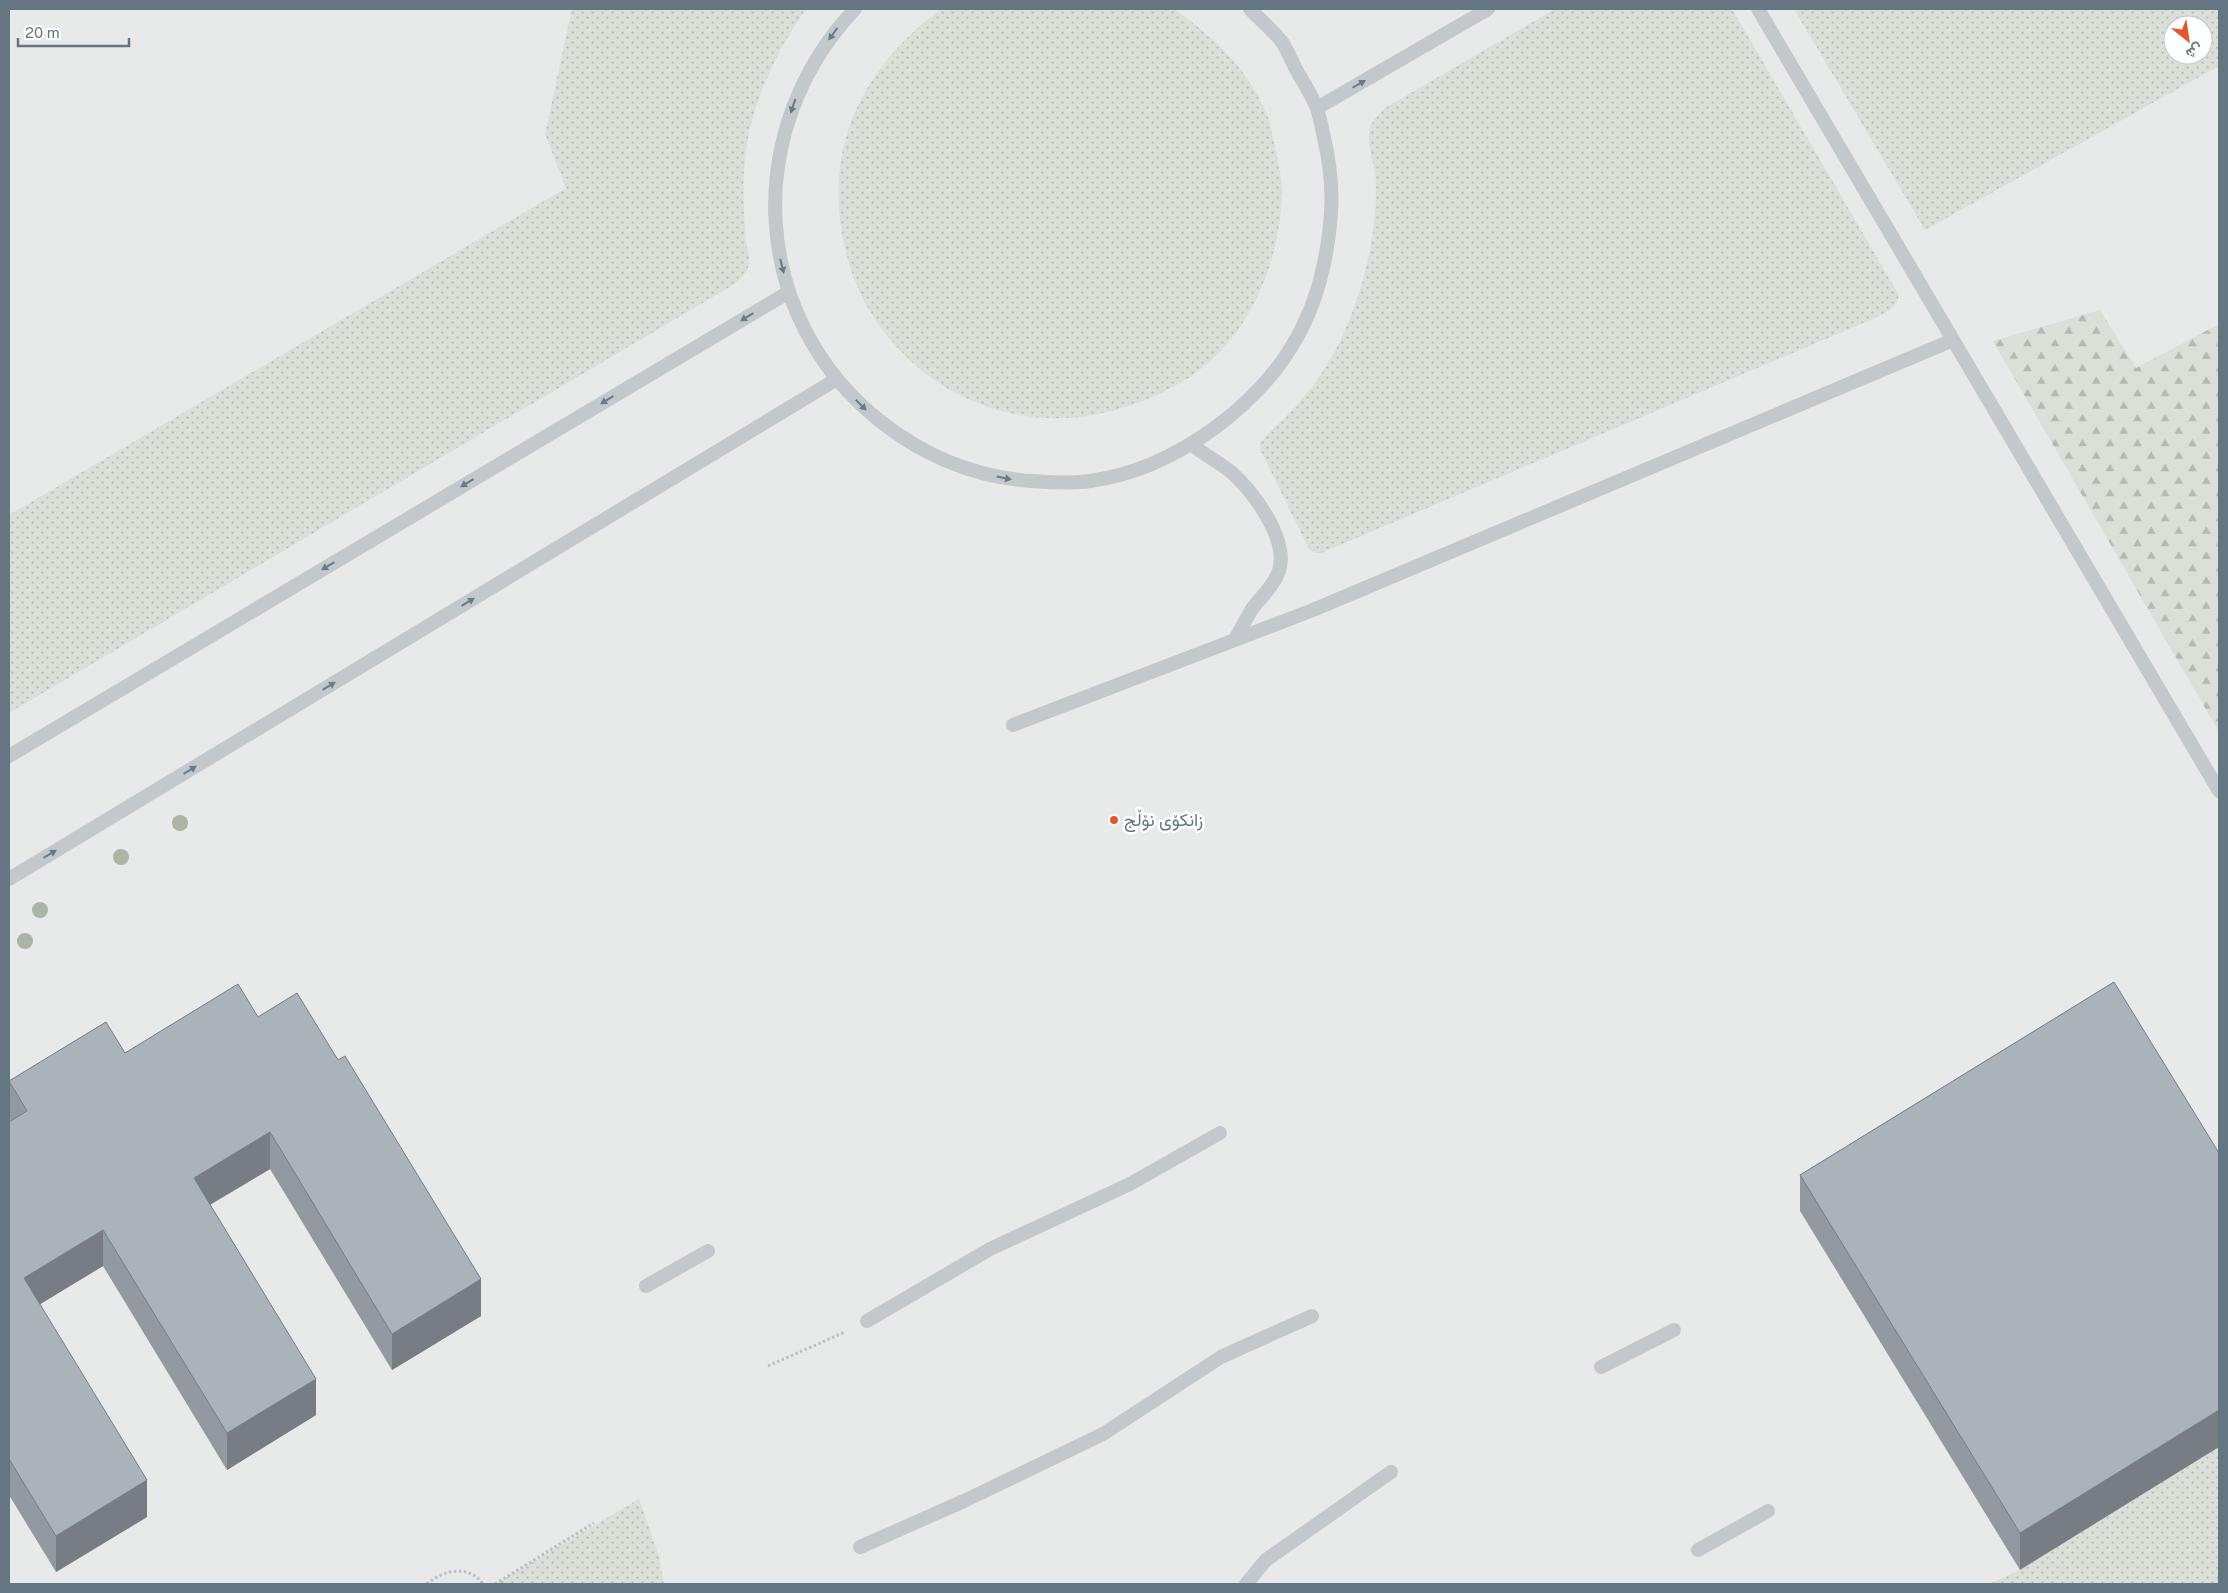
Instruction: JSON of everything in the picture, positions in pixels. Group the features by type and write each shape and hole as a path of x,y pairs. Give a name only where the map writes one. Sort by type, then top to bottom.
{"lane":[{"path":"855,9 835,30 813,62 796,95 783,135 774,214 779,254 789,292 809,338 837,379 870,413 896,434 930,455 969,469 1008,479 1048,482 1090,481 1129,472 1166,458 1192,445 1239,410 1272,377 1296,340 1317,296 1327,250 1333,204 1329,158 1317,108 1282,43 1257,11"},
{"path":"1317,108 1488,9"},
{"path":"1758,9 2219,791"},
{"path":"9,756 789,292"},
{"path":"1013,725 1313,610 1953,340"},
{"path":"9,879 837,379"},
{"path":"1192,445 1230,471 1248,490 1265,513 1277,538 1280,555 1279,571 1271,586 1253,608 1235,639"},
{"path":"867,1321 990,1249 1130,1184 1220,1133"},
{"path":"646,1286 708,1251"},
{"path":"860,1547 964,1501 1103,1434 1221,1357 1312,1316"},
{"path":"1602,1367 1674,1330"},
{"path":"1246,1584 1266,1560 1391,1472"},
{"path":"1698,1550 1768,1511"}],"path":[{"path":"768,1366 867,1321"},
{"path":"496,1584 594,1523"},
{"path":"427,1584 437,1576 459,1571 470,1574 483,1584"}],"shaded area":[{"name":"زانکۆی نۆڵج","path":"9,9 2219,9 2219,1584 9,1584"}],"green space":[{"path":"572,9 806,9 775,61 752,119 745,159 744,180 746,242 749,256 747,271 733,285 9,713 9,515 566,188 545,134"},
{"path":"941,9 1174,9 1216,43 1250,83 1268,118 1280,168 1282,194 1276,241 1262,287 1239,329 1207,364 1181,383 1138,403 1092,415 1048,418 1004,412 962,396 943,386 925,373 893,343 868,308 851,270 841,227 839,193 841,161 848,132 859,104 874,78 893,53 915,30"},
{"path":"1555,9 1732,9 1899,295 1898,300 1890,310 1875,318 1321,553 1315,553 1309,549 1261,451 1260,443 1299,403 1326,367 1351,317 1362,282 1373,230 1376,196 1375,174 1369,137 1371,125 1385,108"},
{"path":"1794,9 2219,9 2219,66 1925,230"},
{"path":"2100,310 2136,368 2219,324 2219,732 1993,341"},
{"path":"2219,1447 2219,1584 1989,1584 2020,1570"},
{"path":"639,1499 659,1556 664,1584 496,1584"}],"building":[{"path":"2114,982 2219,1153 2219,1410 2020,1533 1800,1175"},
{"path":"238,984 258,1017 297,993 338,1060 345,1056 481,1279 392,1334 270,1132 194,1178 316,1379 227,1433 103,1230 24,1278 147,1480 56,1536 9,1459 9,1122 27,1111 9,1081 106,1022 125,1053"}],"place":[{"name":"زانکۆی نۆڵج","path":"1114,820"}]}
